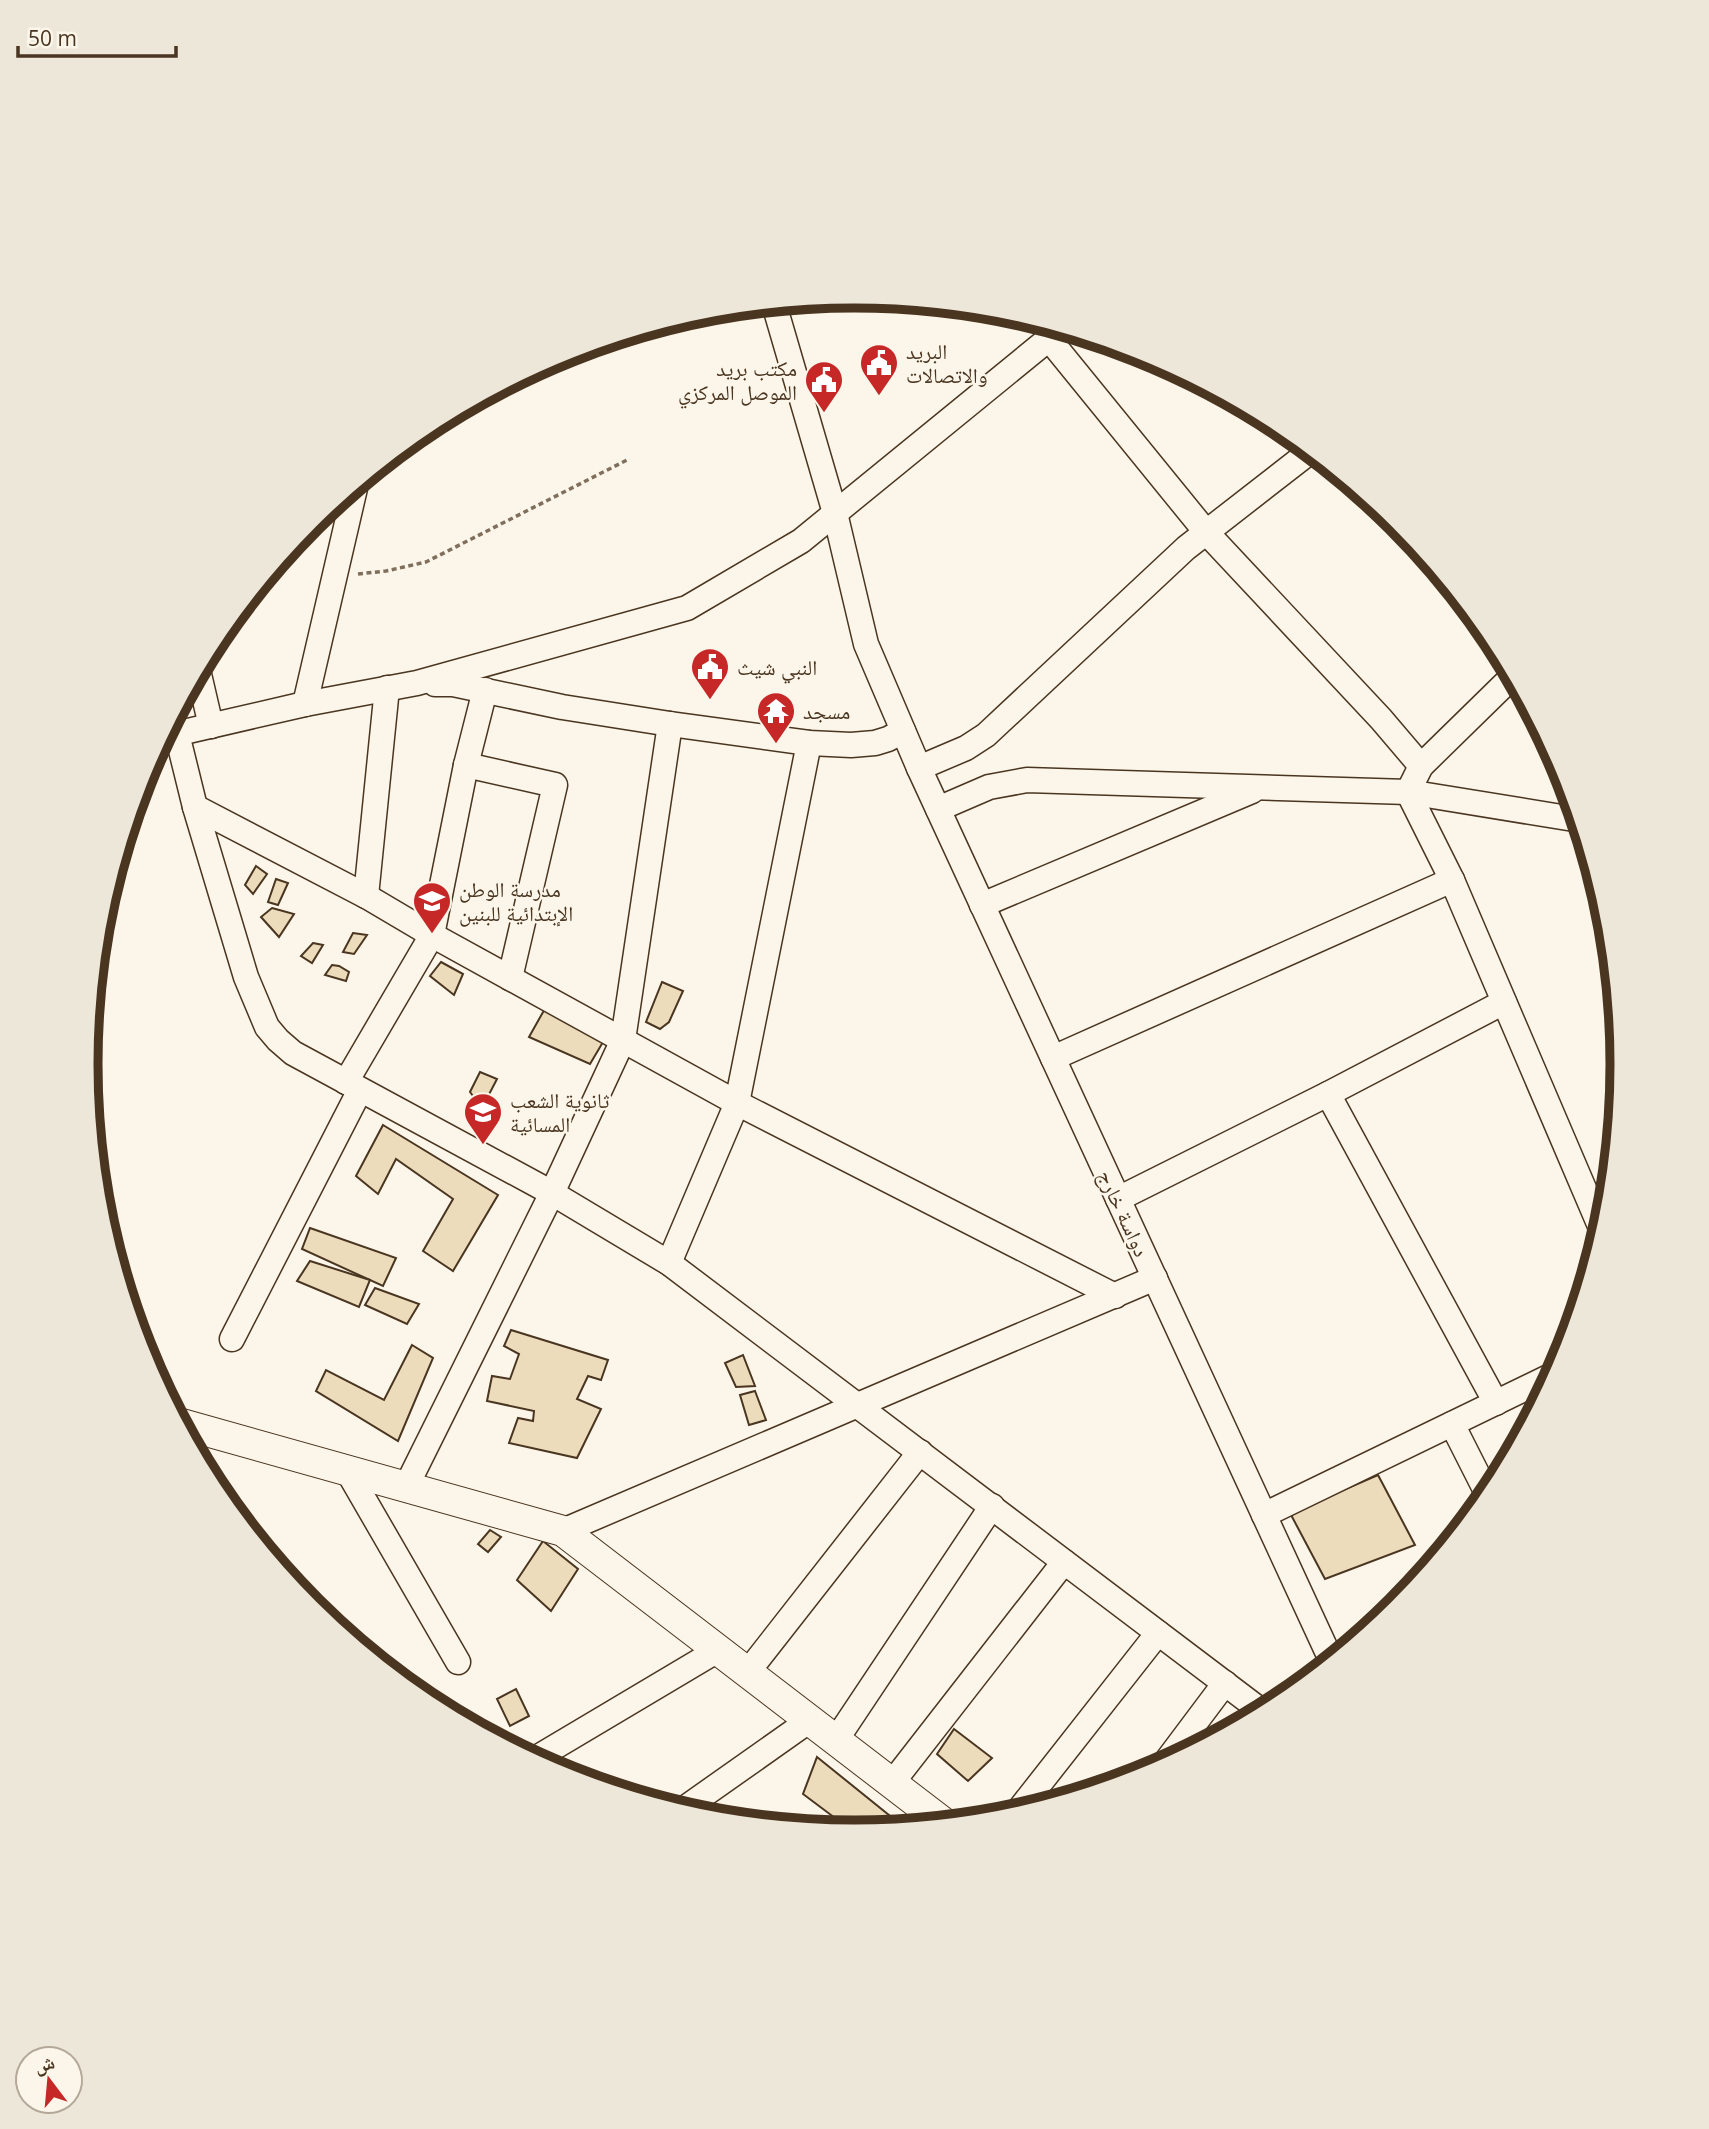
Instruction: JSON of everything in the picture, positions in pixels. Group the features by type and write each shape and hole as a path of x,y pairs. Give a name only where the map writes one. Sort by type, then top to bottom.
{"main road":[{"path":"190,1426 563,1531 935,1816"}],"street":[{"name":"دواسة خارج","path":"776,312 835,513 866,644 918,766 1328,1654"},
{"path":"174,734 305,704 417,683 687,608 801,541 1048,334"},
{"path":"1056,336 1206,532 1381,719 1421,766"},
{"path":"918,766 966,748 986,735 1186,548 1304,456"},
{"path":"305,704 353,499"},
{"path":"1408,792 1421,766 1507,681"},
{"path":"201,683 211,726"},
{"path":"417,683 453,684 670,724 809,743 875,743 903,731"},
{"path":"366,896 387,688"},
{"path":"232,1339 353,1086 432,935 466,765 485,690"},
{"path":"406,1487 552,1194 623,1040 670,724"},
{"path":"172,740 195,807 246,977 267,1027 278,1040 293,1053 552,1194 669,1263 1255,1706"},
{"path":"669,1263 737,1103 809,743"},
{"path":"466,765 555,785 510,978"},
{"path":"938,809 989,787 1027,780 1408,792 1570,818"},
{"path":"982,905 1259,788"},
{"path":"1408,792 1452,880 1595,1215"},
{"path":"195,807 366,896 737,1103 1115,1296"},
{"path":"1053,1058 1452,880"},
{"path":"1118,1199 1504,1002"},
{"path":"1328,1094 1496,1403"},
{"path":"563,1531 1154,1278"},
{"path":"1264,1515 1541,1381"},
{"path":"1452,1424 1483,1486"},
{"path":"747,1672 920,1452"},
{"path":"347,1470 457,1662"},
{"path":"836,1740 992,1507"},
{"path":"892,1783 1064,1562"},
{"path":"1026,1800 1158,1633"},
{"path":"544,1754 718,1650"},
{"path":"1176,1749 1225,1683"},
{"path":"693,1803 810,1720"}],"path":[{"path":"335,577 386,571 426,562 627,460"}],"building":[{"path":"256,866 267,874 253,894 245,885"},
{"path":"276,879 288,883 278,905 268,902"},
{"path":"272,908 294,914 279,937 261,917"},
{"path":"353,933 367,935 354,954 343,952"},
{"path":"313,943 323,945 312,963 301,956"},
{"path":"441,962 463,974 454,995 430,976"},
{"path":"332,965 349,972 346,981 325,975"},
{"path":"662,982 683,991 669,1022 660,1029 646,1022"},
{"path":"547,1005 606,1037 590,1064 529,1037"},
{"path":"480,1072 497,1079 482,1108 470,1092"},
{"path":"383,1125 498,1195 453,1271 423,1251 453,1199 396,1159 378,1194 356,1176"},
{"path":"310,1228 396,1258 383,1286 302,1249"},
{"path":"310,1261 370,1280 359,1307 297,1281"},
{"path":"375,1288 419,1304 407,1324 365,1305"},
{"path":"511,1330 608,1360 601,1380 588,1376 577,1399 601,1409 577,1458 509,1443 518,1418 533,1421 534,1411 487,1401 492,1376 510,1379 519,1354 504,1346"},
{"path":"412,1345 433,1358 398,1441 316,1391 326,1370 384,1400"},
{"path":"743,1355 755,1386 736,1387 725,1363"},
{"path":"755,1391 766,1420 749,1425 740,1395"},
{"path":"1378,1475 1415,1545 1325,1579 1290,1513"},
{"path":"490,1530 501,1537 488,1552 478,1544"},
{"path":"543,1541 578,1569 551,1611 517,1580"},
{"path":"516,1689 529,1716 510,1726 497,1699"},
{"path":"954,1729 992,1758 968,1781 937,1754"},
{"path":"817,1757 894,1819 838,1820 803,1794"}],"place":[{"name":"البريد والاتصالات","path":"879,397"},
{"name":"مكتب بريد الموصل المركزي","path":"824,414"},
{"name":"النبي شيث","path":"710,701"},
{"name":"مسجد","path":"776,745"},
{"name":"مدرسة الوطن الإبتدائية للبنين","path":"432,935"},
{"name":"ثانوية الشعب المسائية","path":"483,1146"}]}
